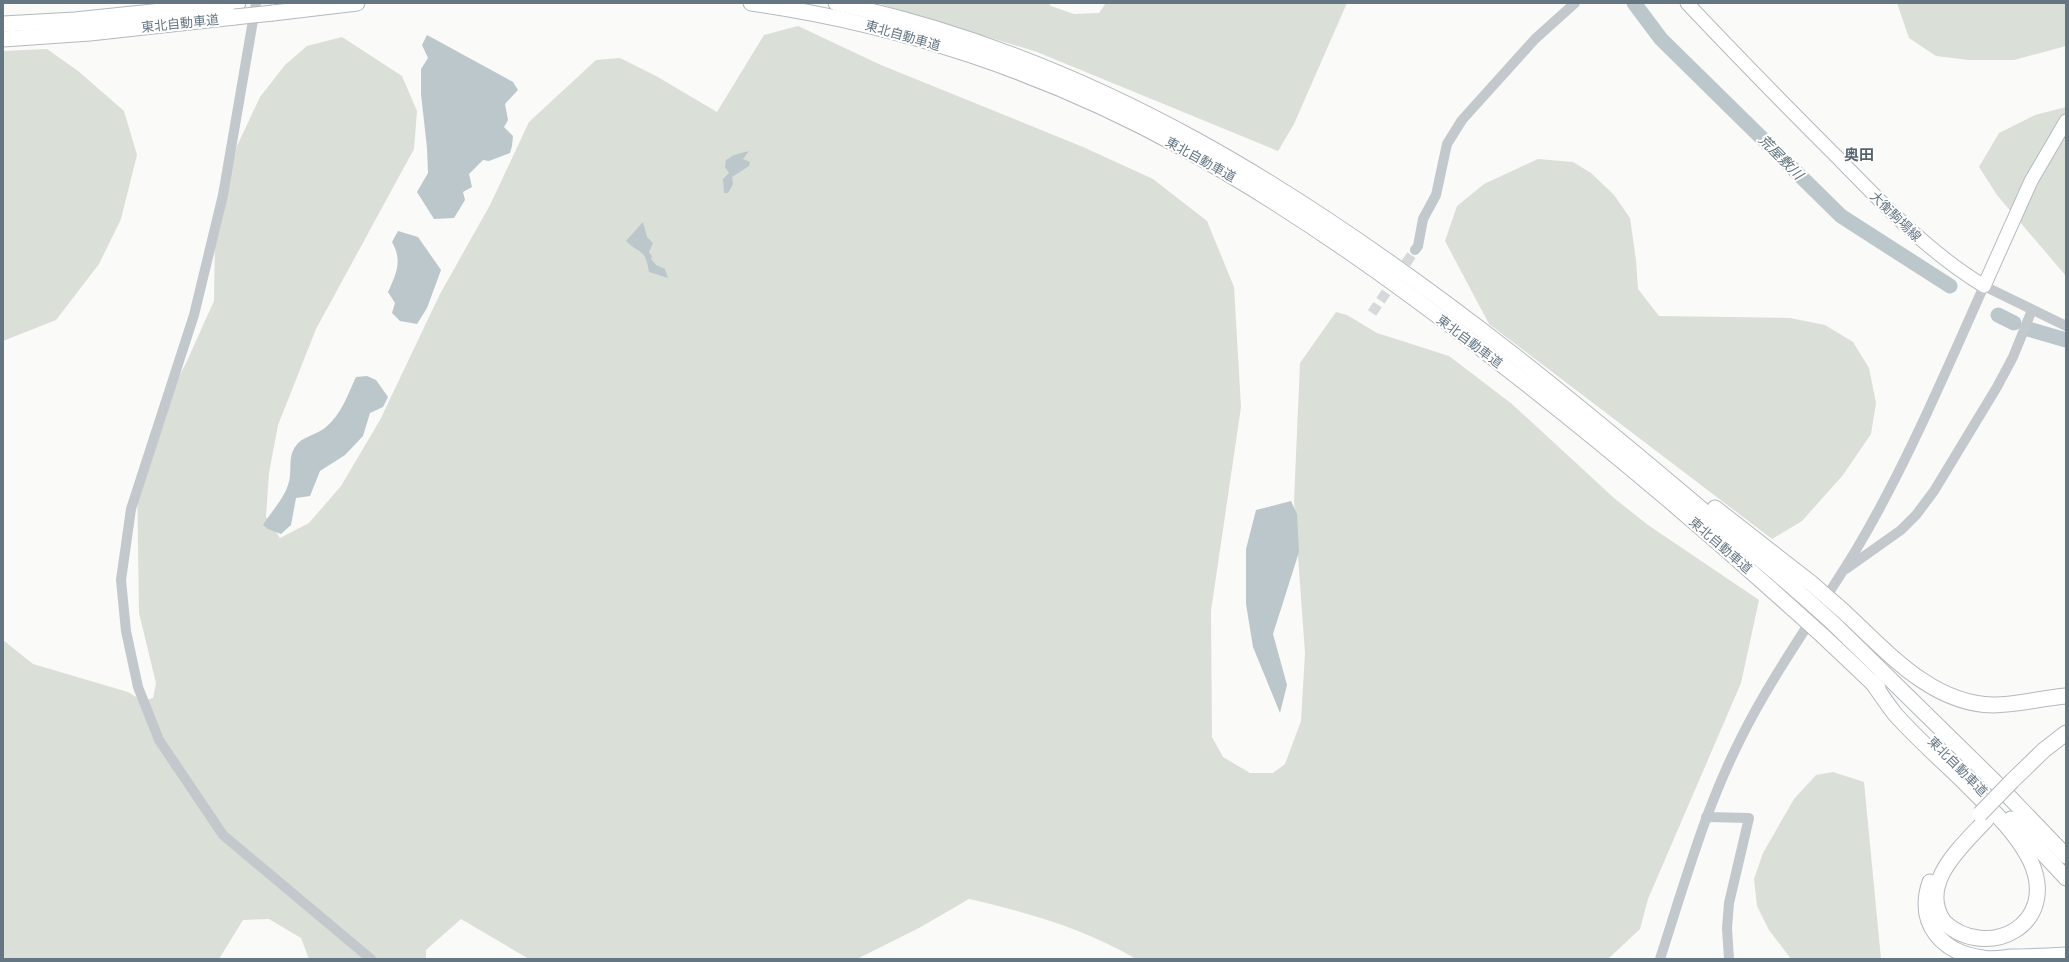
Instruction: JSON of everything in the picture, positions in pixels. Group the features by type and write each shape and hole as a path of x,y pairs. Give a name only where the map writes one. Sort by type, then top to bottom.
{"highway":[{"name":"東北自動車道","path":"3,24 236,10 273,13 357,3"},
{"name":"東北自動車道","path":"751,3 795,9 863,23 938,44 1021,72 1076,95 1134,123 1223,171 1272,200 1337,244 1463,334 1586,430 1736,557 1872,682 1989,796 2066,878"},
{"name":"東北自動車道","path":"836,3 943,30 1026,60 1082,83 1185,132 1230,158 1346,231 1471,322 1594,418 1802,596 1833,623 1988,774 2066,856"},
{"name":"東北自動車道","path":"3,39 90,33 236,10"},
{"path":"1594,418 1648,457 1811,583 1916,677 1949,695 1972,702 1994,705 2066,696"},
{"path":"1872,682 1896,714 2006,826 2030,861 2036,879 2038,894 2033,916 2022,931 2015,937 1997,945 1987,946 1969,942 1950,929 1938,909 1936,897 1941,874 1948,862 1983,817"},
{"path":"2066,733 2044,750 1983,817 1951,846 1934,869 1927,892 1925,912 1931,929 1941,940 1954,949 1969,956 1985,959 2066,955"},
{"path":"2015,783 2066,742"}],"main road":[{"name":"大衡駒場線","path":"1687,3 1749,69 1914,236 1963,273 1984,286"},
{"path":"1984,286 2032,181 2066,121"}],"street":[{"path":"256,3 223,195 194,316 131,509 121,580 126,631 138,687 159,740 223,835 371,959"},
{"path":"1415,250 1418,246 1423,219 1436,195 1447,144 1462,120 1543,31 1575,3"},
{"path":"1660,959 1706,817 1739,740 1772,680 1856,550 1907,456 1984,286 2066,326"},
{"path":"1842,572 1901,530 1916,515 1934,491 1997,387 2013,357 2032,310"},
{"path":"1706,817 1749,818 1729,903 1727,928 1729,959"}],"shaded area":[{"path":"877,3 1048,3 1051,6 1074,14 1099,13 1106,3 1347,3 1294,124 1278,151 1037,52"},
{"path":"1897,3 2066,3 2066,46 2014,60 1969,60 1936,56 1909,38"},
{"path":"798,26 881,65 1083,147 1153,179 1207,221 1234,287 1241,407 1211,611 1212,737 1223,757 1250,773 1273,773 1285,764 1301,721 1305,653 1294,501 1300,363 1336,312 1347,315 1377,333 1449,356 1512,404 1614,498 1648,525 1759,600 1741,683 1648,899 1640,929 1608,959 1136,959 1117,948 1076,930 1034,916 969,899 919,928 857,959 529,959 461,919 426,950 426,959 309,959 301,938 269,919 243,920 219,959 3,959 3,640 33,664 128,692 143,701 153,698 156,683 139,613 137,479 164,406 186,363 214,301 215,238 237,146 260,97 285,65 307,46 342,37 402,76 417,111 414,149 316,329 278,425 269,473 266,517 280,538 309,523 341,486 380,420 440,294 490,205 529,122 596,60 620,58 656,76 717,112 764,35"},
{"path":"427,35 513,82 518,90 505,104 508,120 504,127 513,136 510,153 489,161 483,160 469,174 472,187 463,192 465,200 454,218 434,219 417,192 428,173 427,148 421,94 421,69 428,58 422,45"},
{"path":"47,49 78,71 124,111 137,155 121,219 99,264 56,320 3,341 3,51"},
{"path":"2066,107 2066,276 1997,195 1979,167 1999,133 2035,115"},
{"path":"749,151 743,159 750,162 749,166 732,177 733,184 728,193 724,193 723,179 729,173 725,167 726,160 734,155"},
{"path":"1538,159 1573,162 1591,173 1614,195 1630,218 1636,260 1638,289 1659,316 1790,318 1825,325 1853,342 1869,368 1876,403 1871,434 1843,475 1802,521 1772,539 1489,324 1445,241 1457,206 1484,184"},
{"path":"643,222 647,237 653,243 649,252 652,256 651,259 656,265 665,269 668,278 649,272 644,255 626,241"},
{"path":"398,231 418,237 441,270 427,308 417,324 400,321 392,313 395,303 388,292 396,273 398,261 392,242"},
{"path":"367,376 376,380 388,397 383,407 370,413 363,436 345,455 320,471 310,496 296,498 291,525 281,534 268,529 263,525 286,490 289,480 291,456 295,447 302,440 326,427 336,417 344,404 356,377"},
{"path":"1291,501 1297,514 1299,552 1273,634 1287,685 1280,713 1253,647 1246,604 1246,549 1256,510"},
{"path":"1833,772 1864,782 1881,959 1791,959 1769,930 1757,906 1754,879 1763,853 1794,799 1816,775"}],"waterway":[{"name":"荒屋敷川","path":"1634,3 1661,39 1841,216 1950,286"},
{"name":"荒屋敷川","path":"1998,315 2014,323"},
{"name":"荒屋敷川","path":"2028,329 2066,340"}],"tunnel":[{"path":"1372,313 1415,250"}],"district":[{"name":"奥田","path":"1859,155"}]}
